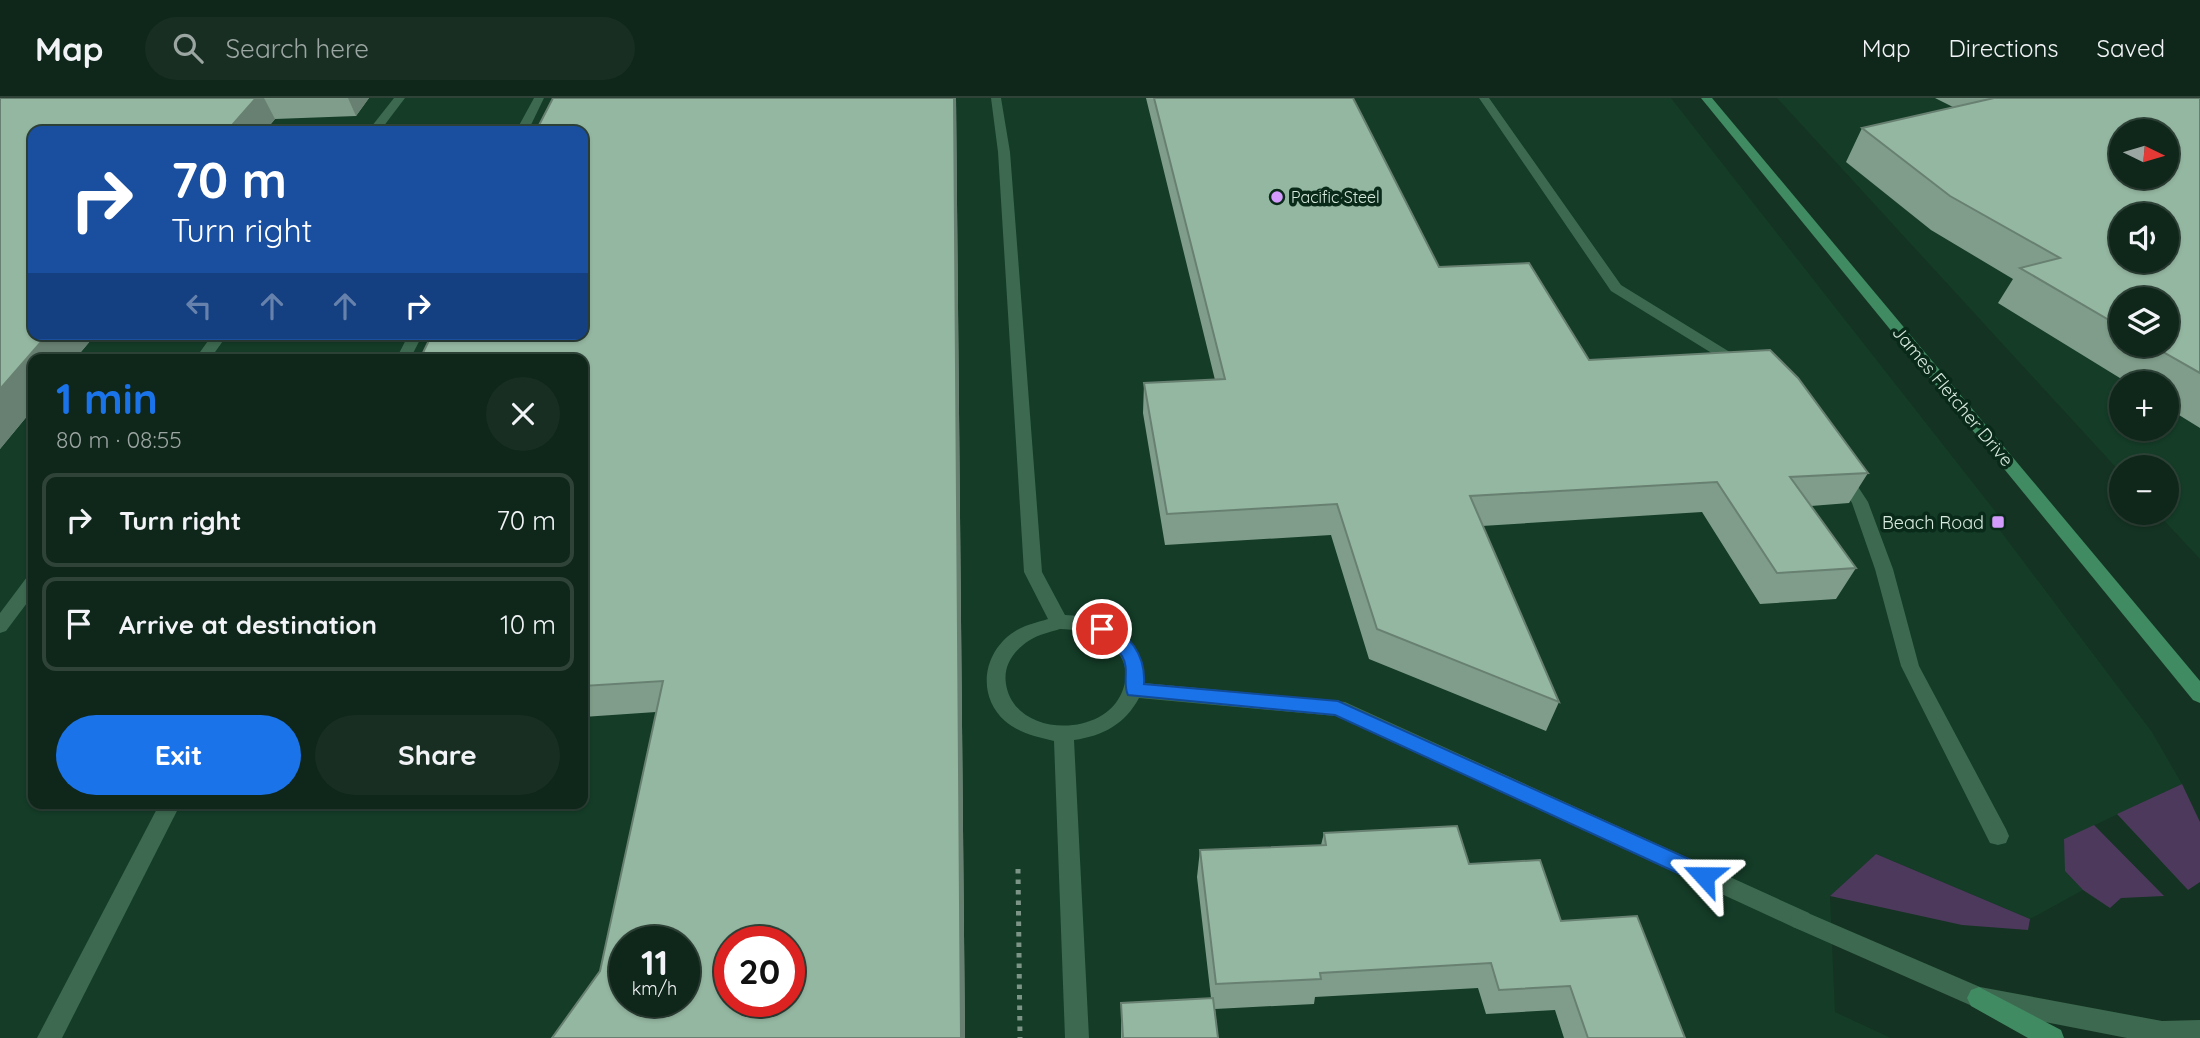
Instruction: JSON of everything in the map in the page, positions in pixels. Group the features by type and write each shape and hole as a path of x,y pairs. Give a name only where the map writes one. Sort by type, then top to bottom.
{"main road":[{"name":"James Fletcher Drive","path":"1706,98 2200,695"},
{"path":"1979,998 2052,1038"}],"street":[{"path":"378,126 400,98"},
{"path":"525,126 539,98"},
{"path":"996,98 1004,152 1033,572 1059,622"},
{"path":"1484,98 1616,288 1692,337 1756,373"},
{"path":"206,354 216,340"},
{"path":"1831,461 1860,502 1884,569 1910,666 1998,836"},
{"path":"0,626 28,589"},
{"path":"1059,622 1081,623 1102,629 1119,640 1131,654 1136,672 1135,690 1125,707 1109,721 1088,730 1065,734 1040,731 1018,721 1003,707 995,689 994,669 1003,652 1017,637 1059,622"},
{"path":"1135,690 1338,708 1801,920 1979,998 2162,1033 2200,1032"},
{"path":"1065,734 1077,1038"},
{"path":"49,1038 168,809"}],"path":[{"path":"1018,869 1020,1038"}],"shaded area":[{"path":"0,98 1671,98 2006,525 1996,525 2152,732 2182,784 2065,839 2065,871 2083,890 2030,919 1876,854 1830,896 1835,1012 1891,1038 0,1038"},
{"path":"1777,98 2200,98 2200,559 2168,525 2179,525 2179,455 2109,455 2109,460"},
{"path":"2182,784 2200,822 2200,882 2188,890 2117,814"},
{"path":"2094,825 2164,896 2121,898 2110,908 2083,890 2065,871 2064,839"},
{"path":"1876,854 2030,919 2028,930 1962,925 1830,896"}],"building":[{"path":"0,98 256,98 231,126 28,126 28,340 43,340 0,389"},
{"path":"553,98 954,98 961,1038 552,1038 600,971 609,930 609,1017 700,1017 700,926 610,926 663,681 588,686 588,354 422,354 429,340 588,340 588,126 539,126"},
{"path":"1154,98 1353,98 1439,267 1529,263 1589,360 1770,350 1798,378 1868,473 1790,477 1856,568 1777,573 1717,482 1470,496 1559,702 1377,629 1337,504 1167,514 1144,383 1225,379"},
{"path":"1994,98 2200,98 2200,373 2172,357 2179,357 2179,287 2109,287 2109,320 2020,268 2060,258 1950,196 1862,128"},
{"path":"1457,826 1469,864 1540,860 1561,921 1637,916 1685,1038 1588,1038 1570,986 1499,990 1491,963 1320,973 1321,979 1216,984 1200,850 1326,845 1324,833"},
{"path":"1213,998 1218,1038 1123,1038 1121,1003"}],"place":[{"name":"Pacific Steel","path":"1277,197"},
{"name":"Beach Road","path":"1998,522"}],"route":[{"path":"1102,629 1119,640 1131,654 1136,672 1135,690 1338,708 1704,876"}]}
